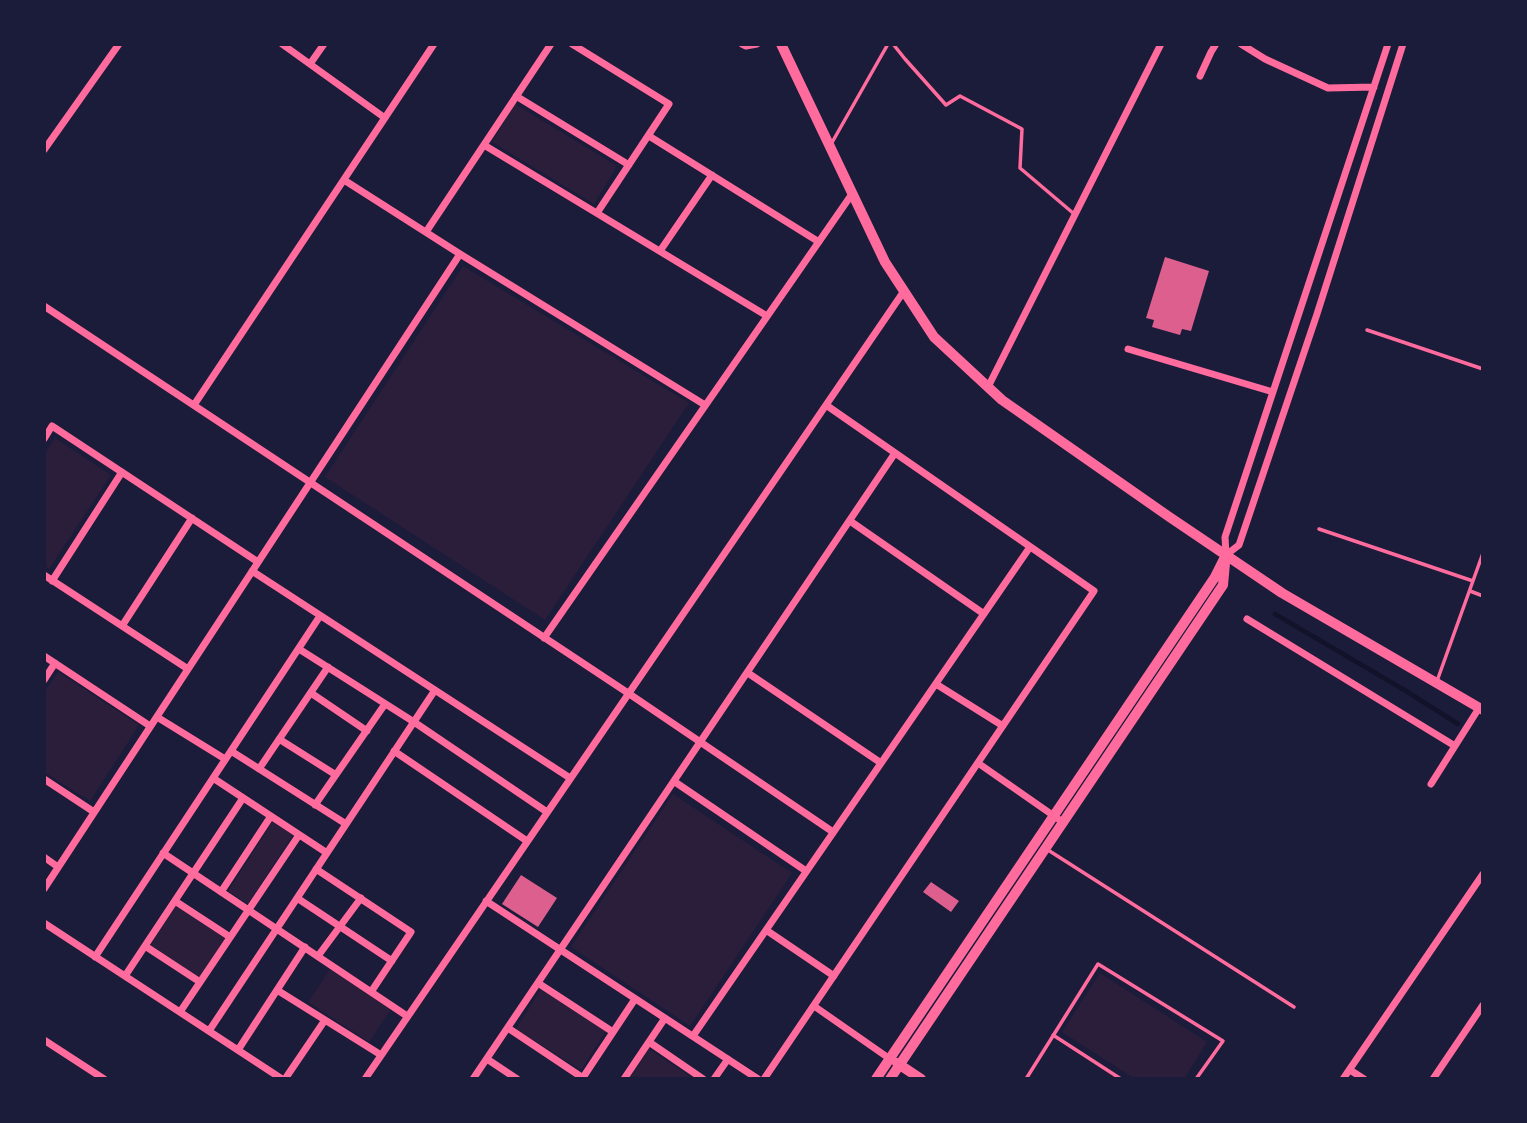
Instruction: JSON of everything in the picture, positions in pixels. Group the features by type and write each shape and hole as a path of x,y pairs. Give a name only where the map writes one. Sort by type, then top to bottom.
{"street":[{"path":"44,150 119,44"},
{"path":"282,44 385,118"},
{"path":"310,64 324,44"},
{"path":"194,405 434,44"},
{"path":"426,232 551,44"},
{"path":"572,44 669,104 597,213"},
{"path":"742,44 757,44"},
{"path":"781,44 885,262 934,337 1002,400 1168,516 1282,593 1481,709 1431,784"},
{"path":"988,387 1161,44"},
{"path":"1200,76 1216,44"},
{"path":"1241,44 1265,59 1328,88 1374,87"},
{"path":"890,1079 1223,585 1225,537 1388,44"},
{"path":"876,1079 1215,577 1226,555 1239,545 1313,327 1403,44"},
{"path":"516,96 629,165"},
{"path":"649,136 819,242"},
{"path":"484,145 767,316"},
{"path":"660,251 712,175"},
{"path":"344,180 705,405"},
{"path":"544,638 852,194"},
{"path":"44,889 460,254"},
{"path":"365,1079 904,291"},
{"path":"44,306 833,832"},
{"path":"1128,349 1273,392"},
{"path":"764,1079 1094,591 826,405"},
{"path":"44,439 52,426 258,562"},
{"path":"473,1079 895,453"},
{"path":"52,581 122,472"},
{"path":"122,626 192,519"},
{"path":"850,521 984,614"},
{"path":"693,1036 1031,547"},
{"path":"252,571 570,778"},
{"path":"44,575 188,669"},
{"path":"95,957 320,616"},
{"path":"1247,619 1455,746"},
{"path":"299,649 414,722 547,812"},
{"path":"44,656 150,726"},
{"path":"44,680 55,663"},
{"path":"259,769 328,667"},
{"path":"748,673 881,763"},
{"path":"936,684 1003,726"},
{"path":"209,1031 435,690"},
{"path":"311,693 367,731"},
{"path":"315,804 385,704"},
{"path":"157,717 225,760"},
{"path":"279,739 336,775"},
{"path":"231,751 346,824"},
{"path":"394,751 527,841"},
{"path":"978,762 1064,823"},
{"path":"213,778 327,853"},
{"path":"44,779 94,812"},
{"path":"675,782 806,871"},
{"path":"125,976 243,798"},
{"path":"221,892 271,816"},
{"path":"180,1012 299,835"},
{"path":"163,853 408,1016"},
{"path":"44,857 58,867"},
{"path":"316,869 411,932 371,992"},
{"path":"1343,1079 1483,874"},
{"path":"297,898 392,961"},
{"path":"318,956 361,898"},
{"path":"175,901 230,937"},
{"path":"486,901 758,1079"},
{"path":"44,923 284,1079 325,1020"},
{"path":"766,930 834,976"},
{"path":"145,946 200,982"},
{"path":"238,1050 304,947"},
{"path":"538,983 613,1032"},
{"path":"277,990 381,1055"},
{"path":"508,1028 582,1079 635,999"},
{"path":"1433,1079 1483,1005"},
{"path":"814,1006 921,1079"},
{"path":"624,1079 665,1018"},
{"path":"44,1040 104,1079"},
{"path":"649,1042 703,1079"},
{"path":"486,1059 517,1079"},
{"path":"714,1079 728,1059"},
{"path":"1350,1070 1364,1079"}],"lane":[{"path":"830,146 888,44"},
{"path":"893,44 946,105 960,96 1022,129 1020,167 1075,214"},
{"path":"1367,330 1483,369"},
{"path":"1318,529 1473,581"},
{"path":"1436,683 1483,553"},
{"path":"1470,591 1483,596"},
{"path":"1046,849 1294,1007"},
{"path":"1026,1079 1098,964 1223,1041 1196,1079"},
{"path":"1054,1035 1121,1079"}],"shaded area":[{"path":"515,104 617,166 594,204 492,142"},
{"path":"463,266 689,403 545,620 325,477"},
{"path":"55,438 111,475 49,569 44,565 44,455"},
{"path":"58,672 139,725 90,801 44,772 44,693"},
{"path":"673,794 792,873 690,1026 571,947"},
{"path":"273,821 293,835 248,904 228,891"},
{"path":"176,906 225,938 199,978 150,946"},
{"path":"331,968 391,1009 369,1042 308,1002"},
{"path":"1100,973 1207,1042 1184,1079 1135,1079 1062,1032"},
{"path":"541,989 606,1031 581,1070 516,1029"},
{"path":"649,1049 694,1079 629,1079"}],"building":[{"path":"1165,257 1209,271 1191,331 1182,329 1180,335 1152,327 1154,320 1146,318"},
{"path":"521,875 557,898 538,927 502,904"},
{"path":"931,882 959,901 951,912 923,892"}],"waterway":[{"path":"1275,614 1458,724"}]}
